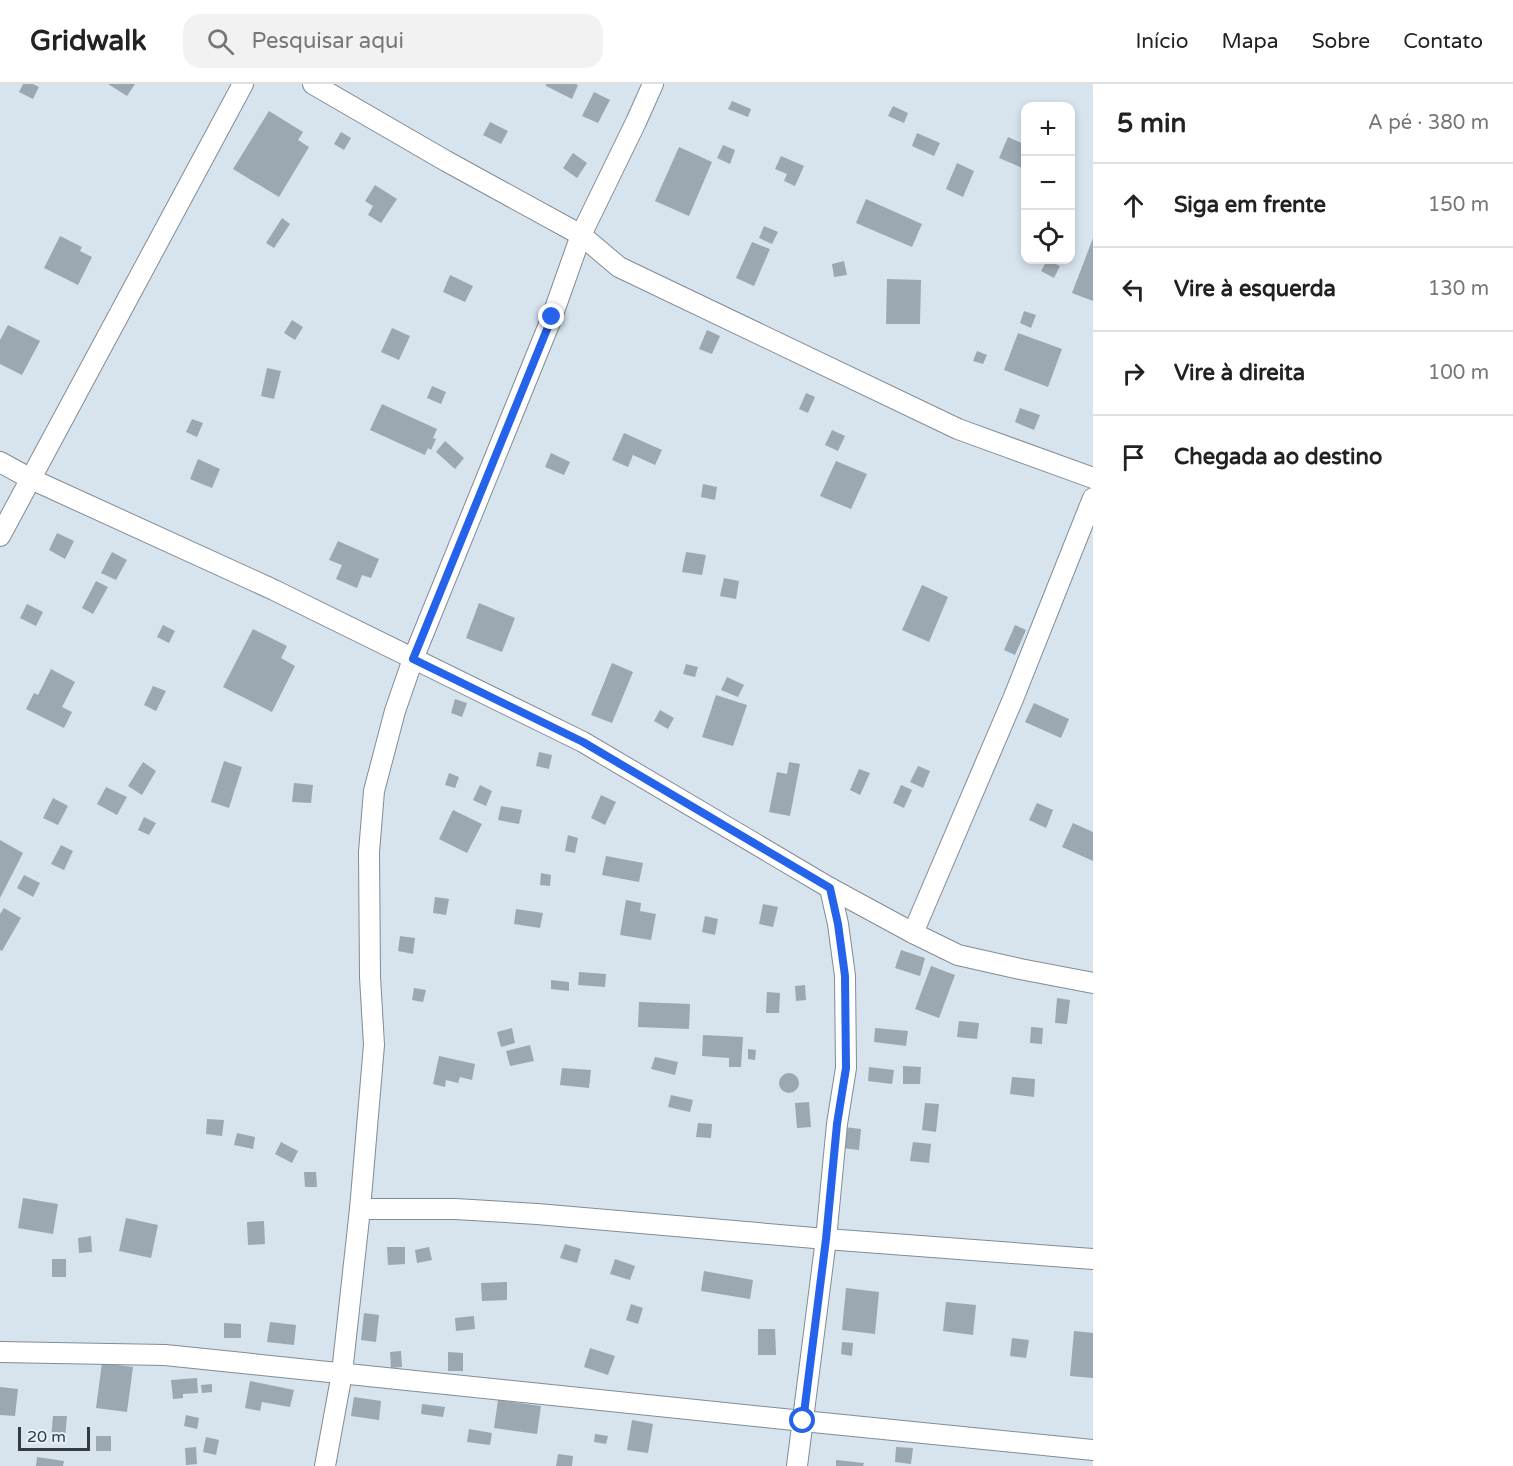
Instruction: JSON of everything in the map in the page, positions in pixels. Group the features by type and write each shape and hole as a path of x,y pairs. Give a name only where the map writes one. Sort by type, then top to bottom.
{"street":[{"path":"0,536 243,84"},
{"path":"313,84 581,235 619,267 958,429 1093,478"},
{"path":"325,1466 342,1373 360,1209 374,1045 370,977 369,852 374,791 395,711 413,659 552,317 581,235 653,84"},
{"path":"0,462 31,479 274,590 583,742 830,888 958,955 1093,983"},
{"path":"913,933 1013,699 1093,498"},
{"path":"797,1466 826,1239 837,1124 846,1068 845,976 838,924 830,888"},
{"path":"360,1209 455,1209 537,1214 1093,1259"},
{"path":"0,1352 165,1355 1093,1450"}],"building":[{"path":"23,84 33,84 39,87 33,99 19,92"},
{"path":"108,84 135,84 127,96"},
{"path":"546,84 575,84 578,85 572,99"},
{"path":"594,92 610,100 598,123 582,116"},
{"path":"732,101 751,109 748,117 728,109"},
{"path":"893,106 908,113 904,123 888,116"},
{"path":"269,111 303,132 298,140 309,147 279,197 233,169"},
{"path":"490,122 508,131 501,144 483,135"},
{"path":"341,132 351,138 344,150 334,144"},
{"path":"917,133 940,143 934,156 912,146"},
{"path":"1008,137 1021,143 1021,167 999,158"},
{"path":"723,145 735,150 730,164 717,158"},
{"path":"679,147 712,162 689,216 655,201"},
{"path":"573,153 587,163 577,178 563,168"},
{"path":"781,156 804,166 795,186 784,181 787,174 775,169"},
{"path":"957,163 974,171 963,197 946,189"},
{"path":"375,185 397,199 381,223 368,215 373,206 365,201"},
{"path":"866,199 922,224 912,247 856,223"},
{"path":"282,218 290,224 274,248 266,243"},
{"path":"764,226 778,232 772,244 759,238"},
{"path":"60,236 82,247 80,251 92,257 78,285 44,268"},
{"path":"1093,238 1093,301 1072,293"},
{"path":"752,242 770,249 754,286 736,278"},
{"path":"844,261 847,275 834,277 832,264"},
{"path":"1045,264 1060,266 1054,278 1041,271"},
{"path":"450,275 473,286 465,302 443,292"},
{"path":"887,279 921,280 920,324 886,324"},
{"path":"1024,311 1036,315 1031,328 1020,323"},
{"path":"292,320 303,327 295,340 284,333"},
{"path":"8,325 40,341 22,375 0,364 0,340"},
{"path":"392,328 410,336 399,360 381,352"},
{"path":"707,330 720,336 712,354 699,349"},
{"path":"1018,333 1062,349 1048,387 1004,370"},
{"path":"977,351 987,355 983,364 973,361"},
{"path":"267,368 281,371 274,399 261,396"},
{"path":"432,386 446,392 441,404 427,398"},
{"path":"806,393 815,397 808,413 799,409"},
{"path":"382,404 437,429 431,450 428,448 425,455 370,430"},
{"path":"1020,408 1040,415 1034,430 1015,422"},
{"path":"192,419 203,423 197,437 186,432"},
{"path":"832,430 845,436 838,451 825,445"},
{"path":"624,433 662,450 655,465 633,455 628,467 612,460"},
{"path":"445,441 464,458 455,469 436,452"},
{"path":"551,453 570,462 564,475 545,467"},
{"path":"198,459 220,469 212,488 190,479"},
{"path":"836,461 867,474 851,509 820,496"},
{"path":"703,484 717,487 715,500 701,497"},
{"path":"57,533 74,541 65,559 49,550"},
{"path":"338,541 379,559 371,578 362,575 357,588 336,579 342,565 329,560"},
{"path":"112,552 127,560 116,580 101,573"},
{"path":"686,552 706,555 702,575 682,572"},
{"path":"724,578 739,581 736,599 720,596"},
{"path":"96,581 108,587 93,614 82,608"},
{"path":"922,585 948,597 929,642 902,630"},
{"path":"479,603 515,618 502,652 466,638"},
{"path":"27,604 43,612 36,626 20,618"},
{"path":"163,625 175,631 169,643 157,637"},
{"path":"1015,625 1026,630 1015,655 1004,650"},
{"path":"253,629 287,646 281,658 295,666 272,712 223,687"},
{"path":"612,663 633,672 612,723 591,715"},
{"path":"686,664 698,667 695,677 683,674"},
{"path":"51,669 75,682 62,707 72,712 64,728 26,709 34,693 38,695"},
{"path":"727,677 744,685 738,697 721,690"},
{"path":"153,686 166,691 156,711 144,705"},
{"path":"716,695 747,705 733,746 702,737"},
{"path":"455,699 467,703 462,717 451,713"},
{"path":"1034,703 1069,719 1061,738 1025,722"},
{"path":"660,710 674,718 668,729 654,721"},
{"path":"539,752 552,755 549,769 536,766"},
{"path":"224,761 242,767 229,808 211,802"},
{"path":"143,762 156,771 142,795 128,786"},
{"path":"789,762 800,764 790,816 769,812 777,772 787,774"},
{"path":"918,766 930,771 923,788 910,782"},
{"path":"859,769 870,773 860,795 850,790"},
{"path":"449,773 459,777 455,788 445,785"},
{"path":"294,783 313,785 311,803 292,802"},
{"path":"480,785 492,791 486,806 473,800"},
{"path":"901,785 912,790 904,808 893,803"},
{"path":"106,787 127,797 117,815 97,804"},
{"path":"601,795 616,802 605,825 591,818"},
{"path":"53,798 68,806 58,825 43,818"},
{"path":"1037,803 1053,810 1046,828 1029,820"},
{"path":"501,806 522,810 519,824 498,820"},
{"path":"453,810 482,824 467,853 439,839"},
{"path":"144,817 156,823 149,835 138,830"},
{"path":"1073,823 1093,832 1093,861 1062,847"},
{"path":"568,835 578,838 575,853 565,851"},
{"path":"0,840 23,853 0,898"},
{"path":"61,845 73,851 64,870 51,864"},
{"path":"606,856 643,863 639,882 602,875"},
{"path":"541,873 551,875 550,886 540,885"},
{"path":"24,875 40,883 33,897 17,888"},
{"path":"435,897 449,899 446,915 433,913"},
{"path":"626,900 641,903 640,911 656,914 651,940 620,935"},
{"path":"763,904 778,907 773,927 759,924"},
{"path":"4,908 21,918 2,951 0,950 0,914"},
{"path":"516,909 543,913 540,928 514,924"},
{"path":"705,916 718,919 715,935 702,932"},
{"path":"400,936 415,938 413,954 398,951"},
{"path":"901,950 925,958 920,976 895,968"},
{"path":"931,966 955,975 939,1018 915,1009"},
{"path":"579,972 606,974 605,987 578,985"},
{"path":"551,980 569,982 569,991 551,989"},
{"path":"805,985 806,1000 796,1001 795,986"},
{"path":"414,988 426,990 423,1002 412,1000"},
{"path":"767,992 780,993 779,1013 766,1013"},
{"path":"1057,998 1070,1000 1067,1024 1055,1023"},
{"path":"639,1002 690,1004 689,1029 638,1027"},
{"path":"959,1021 979,1023 977,1039 957,1037"},
{"path":"1031,1027 1043,1028 1042,1044 1030,1043"},
{"path":"512,1028 515,1043 501,1047 497,1032"},
{"path":"875,1028 908,1031 906,1046 874,1042"},
{"path":"703,1035 743,1037 741,1067 729,1067 729,1058 702,1056"},
{"path":"530,1045 534,1061 510,1066 506,1051"},
{"path":"748,1049 756,1050 755,1060 748,1059"},
{"path":"439,1056 475,1064 472,1080 460,1077 458,1083 446,1080 445,1087 433,1084"},
{"path":"655,1057 678,1062 675,1075 651,1069"},
{"path":"903,1066 921,1067 920,1084 903,1084"},
{"path":"869,1067 894,1070 892,1084 868,1081"},
{"path":"562,1068 591,1070 589,1088 560,1085"},
{"path":"789,1073 796,1076 799,1083 796,1090 789,1093 782,1090 779,1083 782,1076"},
{"path":"1012,1077 1035,1079 1034,1097 1010,1094"},
{"path":"671,1095 693,1100 690,1112 668,1107"},
{"path":"809,1102 811,1127 797,1128 795,1103"},
{"path":"925,1103 939,1104 936,1132 922,1130"},
{"path":"207,1119 224,1120 222,1136 206,1134"},
{"path":"698,1123 712,1124 711,1138 696,1137"},
{"path":"844,1127 861,1129 859,1150 842,1148"},
{"path":"237,1133 255,1137 253,1149 234,1145"},
{"path":"281,1142 298,1151 292,1163 275,1154"},
{"path":"913,1142 931,1144 929,1163 910,1161"},
{"path":"304,1172 316,1172 317,1187 305,1187"},
{"path":"23,1198 58,1204 53,1234 18,1228"},
{"path":"126,1218 158,1225 151,1258 119,1251"},
{"path":"264,1221 265,1244 248,1245 247,1222"},
{"path":"91,1236 92,1252 79,1253 78,1238"},
{"path":"565,1244 581,1249 577,1263 560,1258"},
{"path":"387,1247 405,1247 405,1264 388,1265"},
{"path":"429,1247 432,1260 417,1263 415,1250"},
{"path":"52,1259 66,1259 66,1277 52,1277"},
{"path":"615,1259 635,1266 630,1280 610,1274"},
{"path":"704,1271 753,1280 750,1299 701,1291"},
{"path":"507,1282 507,1300 482,1301 481,1283"},
{"path":"846,1288 879,1292 875,1334 842,1330"},
{"path":"946,1302 976,1305 973,1335 943,1331"},
{"path":"631,1304 643,1308 638,1324 626,1320"},
{"path":"364,1313 379,1315 376,1342 361,1340"},
{"path":"474,1316 475,1329 456,1331 455,1318"},
{"path":"270,1322 296,1325 294,1345 267,1342"},
{"path":"224,1323 241,1324 241,1338 224,1338"},
{"path":"758,1329 775,1329 776,1355 758,1355"},
{"path":"1074,1331 1093,1333 1093,1378 1070,1376"},
{"path":"1012,1338 1029,1340 1026,1358 1010,1356"},
{"path":"842,1342 853,1343 852,1356 841,1354"},
{"path":"590,1348 615,1356 608,1375 584,1367"},
{"path":"401,1351 402,1367 391,1368 390,1352"},
{"path":"448,1352 463,1353 463,1371 448,1371"},
{"path":"102,1363 133,1367 127,1412 96,1408"},
{"path":"197,1378 198,1393 183,1394 183,1398 173,1399 171,1380"},
{"path":"250,1381 294,1390 290,1407 262,1402 260,1411 245,1408"},
{"path":"212,1384 212,1392 202,1393 201,1385"},
{"path":"0,1387 18,1389 15,1416 0,1415"},
{"path":"354,1397 381,1401 379,1420 351,1416"},
{"path":"498,1400 541,1406 537,1434 494,1428"},
{"path":"422,1404 445,1407 443,1417 421,1414"},
{"path":"186,1415 199,1418 197,1429 184,1426"},
{"path":"53,1416 67,1416 65,1439 51,1438"},
{"path":"632,1420 653,1424 648,1453 627,1450"},
{"path":"469,1429 492,1433 490,1445 467,1442"},
{"path":"595,1434 608,1436 606,1444 594,1442"},
{"path":"96,1436 111,1436 111,1451 96,1451"},
{"path":"206,1437 219,1440 216,1455 203,1452"},
{"path":"196,1447 197,1464 186,1465 185,1448"},
{"path":"896,1447 913,1448 911,1464 895,1462"},
{"path":"558,1454 573,1456 572,1466 556,1466"},
{"path":"37,1457 64,1461 63,1466 36,1466"},
{"path":"836,1460 864,1463 863,1466 836,1466"}],"route":[{"path":"552,317 413,659 583,742 830,888 838,924 845,976 846,1068 837,1124 826,1239 803,1421"}]}
